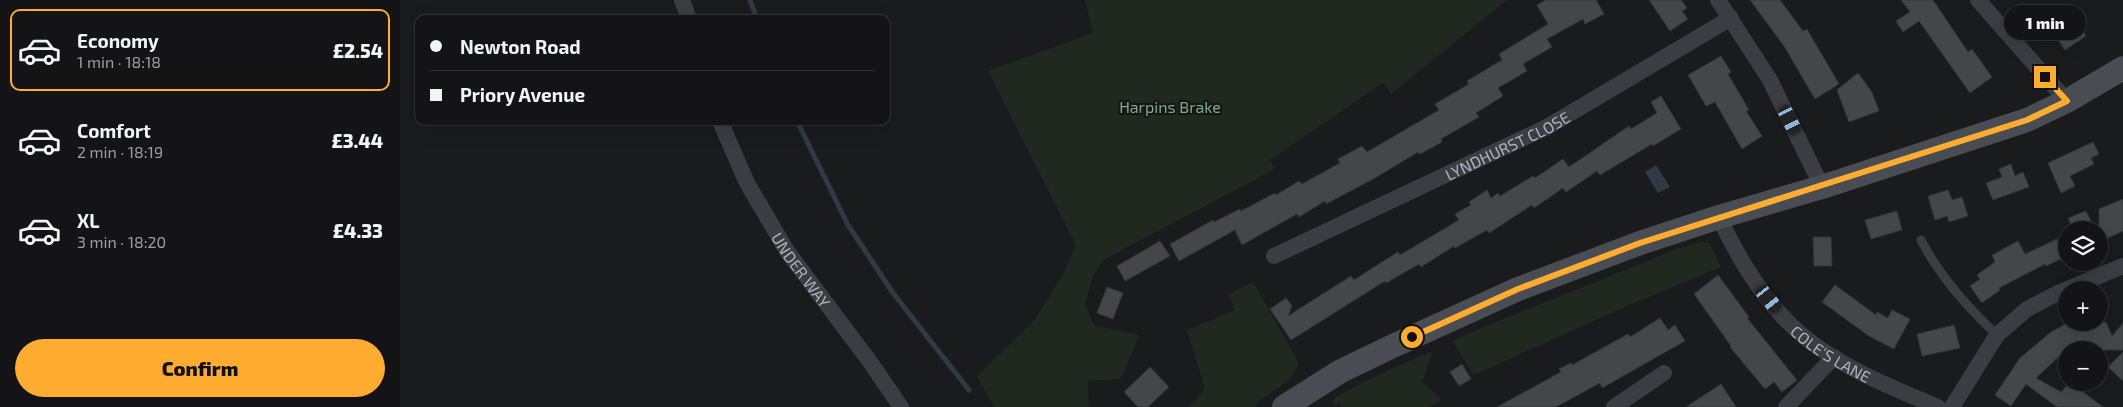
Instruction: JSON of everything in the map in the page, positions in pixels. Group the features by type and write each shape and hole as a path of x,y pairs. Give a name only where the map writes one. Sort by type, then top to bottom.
{"street":[{"path":"682,0 688,15"},
{"path":"1718,0 1770,80 1822,187"},
{"path":"1978,0 2067,101"},
{"name":"LYNDHURST CLOSE","path":"1274,256 1547,127 1731,18"},
{"path":"1284,407 1341,371 1395,344 1518,289 1640,243 1719,217 1822,187 2027,120 2067,101 2123,68"},
{"name":"UNDER WAY","path":"722,125 746,183 787,251 824,298 901,407"},
{"name":"COLE'S LANE","path":"1719,217 1737,256 1780,312 1808,340 1834,358 1879,382 1938,407"},
{"path":"1952,407 1997,335 2027,309 2056,294 2123,266"},
{"path":"1786,407 1834,358"},
{"path":"1618,406 1664,373"}],"lane":[{"path":"1921,240 1930,259 1946,281 1997,335"}],"green space":[{"name":"Harpins Brake","path":"1085,0 1507,0 1391,94 1384,82 1270,160 1275,169 1103,260 1092,278 1085,305 1094,325 1139,335 1121,379 1088,381 1089,407 994,407 977,376 1033,322 1064,273 1076,245 988,71 1093,33"},
{"path":"1701,242 1709,243 1721,267 1620,309 1474,375 1452,341 1677,249"},
{"path":"1253,282 1299,363 1289,380 1263,398 1254,407 1189,407 1205,388 1187,330 1235,310 1229,294"},
{"path":"1430,352 1432,354 1422,382 1440,398 1440,401 1429,407 1342,407 1339,403 1335,406 1331,400 1369,379"}],"shaded area":[{"path":"1656,165 1670,187 1658,193 1645,172"}],"building":[{"path":"1546,0 1596,0 1604,14 1585,24 1583,19 1547,39 1552,47 1523,64 1527,71 1498,88 1503,96 1476,113 1479,117 1441,139 1442,142 1420,154 1418,152 1326,204 1325,201 1299,217 1297,214 1242,245 1235,230 1179,261 1170,244 1213,220 1214,222 1240,209 1241,211 1275,193 1276,195 1299,181 1302,184 1340,163 1338,159 1362,146 1367,152 1439,110 1435,104 1469,84 1467,81 1502,60 1499,54 1548,24 1537,5"},
{"path":"1649,0 1681,0 1687,8 1682,11 1688,19 1670,31"},
{"path":"1750,0 1780,0 1803,31 1807,29 1839,84 1815,99 1784,46"},
{"path":"1901,0 1933,0 1968,52 1972,49 1992,77 1970,93 1919,21 1903,32 1896,21 1910,12"},
{"path":"2067,6 2086,36 2065,50 2045,20"},
{"path":"1721,56 1731,72 1728,74 1749,110 1746,111 1762,136 1742,149 1715,102 1706,106 1688,75"},
{"path":"1858,73 1872,92 1879,111 1849,122 1837,90"},
{"path":"1661,96 1681,129 1600,175 1597,171 1566,192 1563,188 1534,208 1532,205 1489,233 1487,230 1455,248 1454,246 1421,267 1419,264 1386,283 1385,281 1291,340 1270,309 1286,298 1292,306 1288,316 1351,276 1354,280 1398,252 1400,255 1459,220 1455,214 1471,205 1469,202 1487,190 1491,198 1498,193 1500,196 1533,176 1535,178 1563,159 1569,167 1629,126 1631,129 1657,113 1651,102"},
{"path":"2093,142 2099,154 2091,158 2094,164 2070,176 2075,186 2061,193 2048,163"},
{"path":"2011,164 2015,176 2023,172 2029,187 1993,200 1986,183 2002,177 1999,169"},
{"path":"1948,190 1952,200 1962,197 1968,216 1949,222 1947,216 1935,220 1928,196"},
{"path":"2123,199 2123,231 2108,238 2108,221 2099,221 2099,209"},
{"path":"1897,211 1902,230 1871,239 1865,220"},
{"path":"2086,211 2091,221 2069,221 2068,218"},
{"path":"1813,237 1831,237 1832,266 1814,266"},
{"path":"2057,239 2058,241 2058,260 2046,266 2045,264 1999,288 2000,290 1982,303 1970,286 1980,279 1977,275 1995,262 1992,255 2018,241 2025,254"},
{"path":"1160,241 1170,256 1125,281 1117,266"},
{"path":"1718,275 1749,317 1747,318 1797,380 1782,392 1774,382 1765,389 1730,347 1694,294"},
{"path":"1835,285 1876,315 1877,312 1888,318 1892,310 1910,319 1894,349 1869,336 1822,302"},
{"path":"1107,287 1123,293 1113,319 1097,313"},
{"path":"1660,318 1668,330 1675,325 1685,341 1602,388 1600,383 1556,407 1497,407 1561,372 1559,369 1571,363 1572,365 1628,334 1630,337"},
{"path":"2123,323 2123,350 2108,350 2108,341 2058,341 2058,357 2036,378 2061,392 2082,391 2103,407 2057,407 2026,384 2011,406 1995,395 2020,358 2058,328 2058,331 2108,331 2108,327 2112,336"},
{"path":"1954,325 1960,348 1922,356 1917,334"},
{"path":"2123,352 2123,381 2108,367"},
{"path":"1462,364 1471,379 1459,386 1450,372"},
{"path":"1150,367 1169,387 1148,407 1138,407 1124,392"},
{"path":"1721,384 1736,407 1686,407"}],"waterway":[{"path":"750,0 756,15"},
{"path":"799,125 848,225 893,293 969,390"}],"route":[{"path":"1412,337 1518,289 1640,243 1719,217 1822,187 2027,120 2067,101 2045,77"}]}
